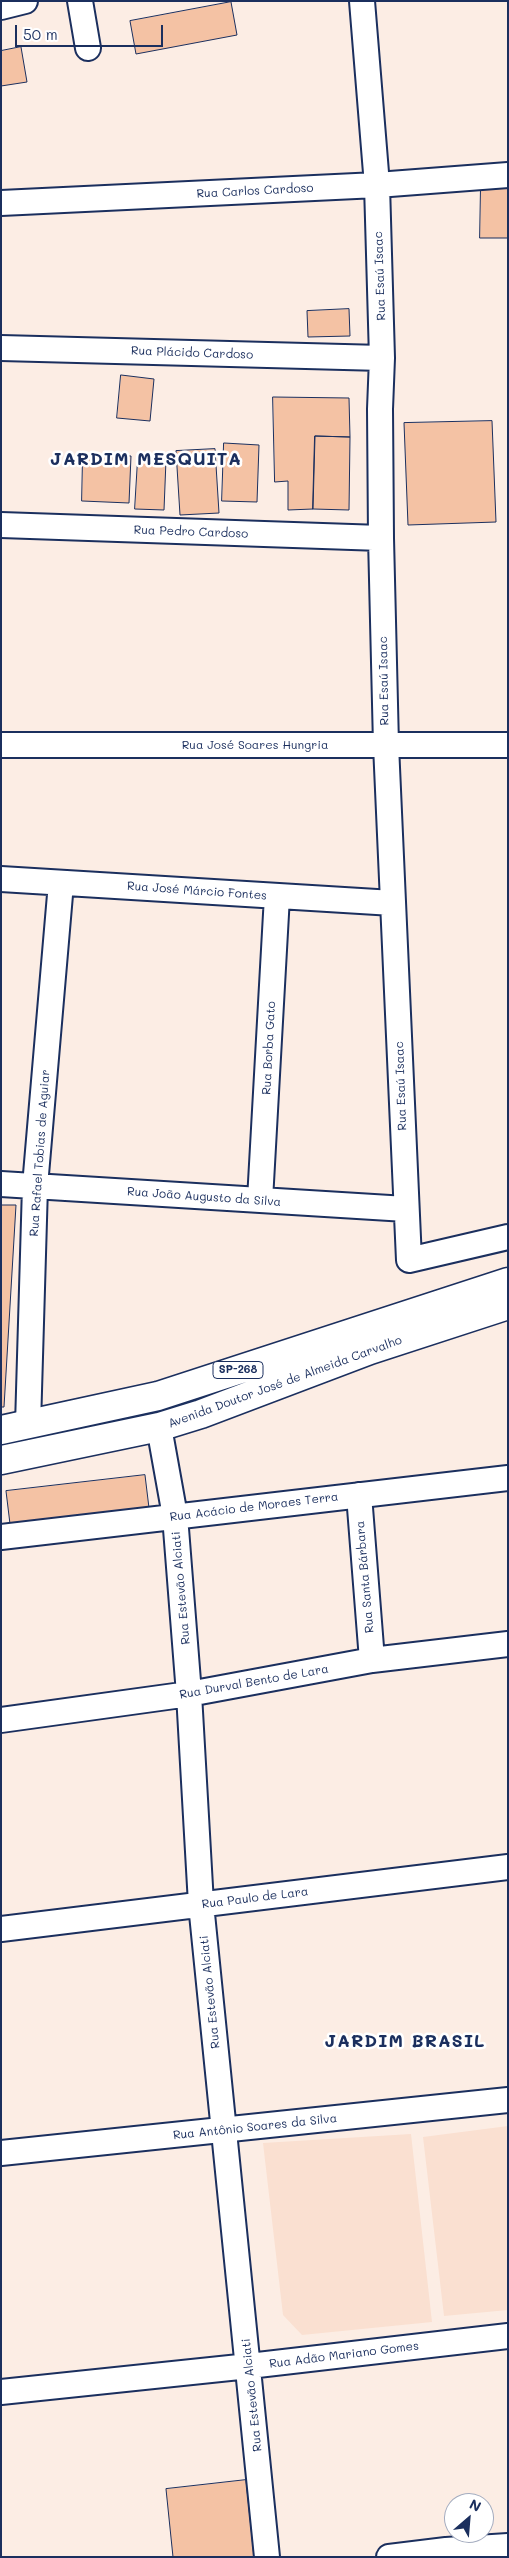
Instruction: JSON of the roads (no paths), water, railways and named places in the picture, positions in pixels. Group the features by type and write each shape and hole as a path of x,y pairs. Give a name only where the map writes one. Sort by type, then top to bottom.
{"main road":[{"name":"Avenida Doutor José de Almeida Carvalho","path":"1,1430 158,1396 508,1282"},
{"name":"Avenida Doutor José de Almeida Carvalho","path":"1,1460 159,1427 202,1414 370,1350 508,1305"}],"street":[{"path":"1,7 25,1"},
{"path":"80,1 88,48"},
{"name":"Rua Esaú Isaac","path":"362,1 377,185 382,358 380,410 381,538 386,745 409,1260 508,1237"},
{"name":"Rua Carlos Cardoso","path":"1,203 377,185 508,175"},
{"name":"Rua Plácido Cardoso","path":"1,348 382,358"},
{"name":"Rua Pedro Cardoso","path":"1,525 381,538"},
{"name":"Rua José Soares Hungria","path":"1,745 508,745"},
{"name":"Rua José Márcio Fontes","path":"1,879 393,903"},
{"name":"Rua Rafael Tobias de Aguiar","path":"28,1425 35,1186 61,883"},
{"name":"Rua Borba Gato","path":"260,1200 277,896"},
{"name":"Rua João Augusto da Silva","path":"1,1184 406,1209"},
{"name":"Rua Estevão Alciati","path":"159,1427 175,1516 189,1694 201,1904 268,2557"},
{"name":"Rua Acácio de Moraes Terra","path":"1,1537 508,1478"},
{"name":"Rua Santa Bárbara","path":"359,1495 372,1660"},
{"name":"Rua Durval Bento de Lara","path":"1,1720 189,1694 372,1660 508,1644"},
{"name":"Rua Paulo de Lara","path":"1,1929 508,1867"},
{"name":"Rua Antônio Soares da Silva","path":"1,2153 508,2100"},
{"name":"Rua Adão Mariano Gomes","path":"1,2392 508,2336"},
{"path":"389,2557 446,2550 508,2546"}],"district":[{"name":"JARDIM MESQUITA","path":"146,459"},
{"name":"JARDIM BRASIL","path":"405,2041"}]}
